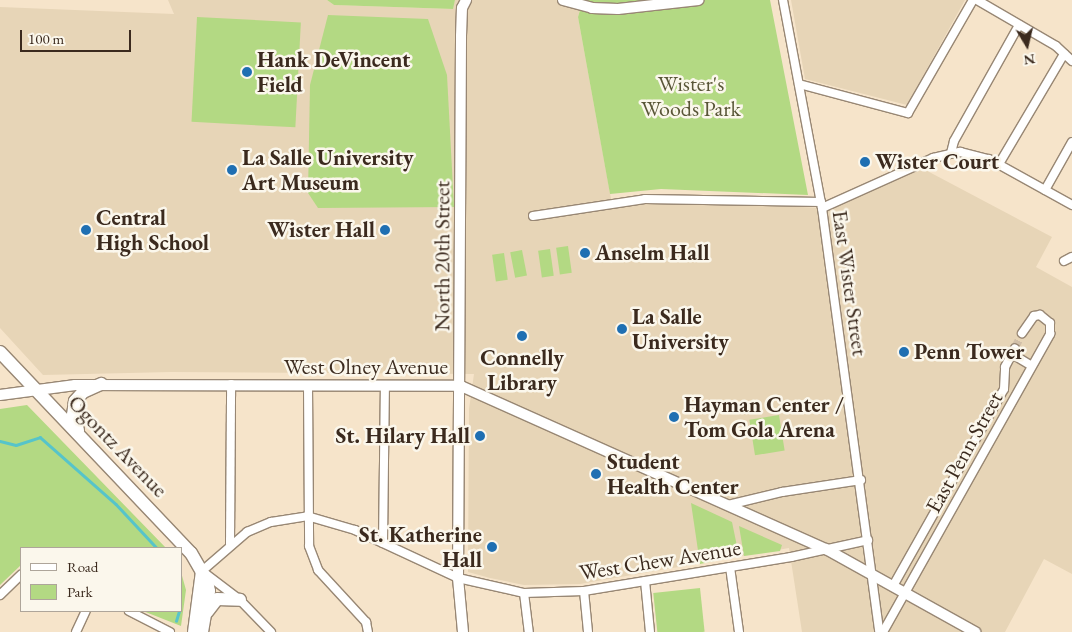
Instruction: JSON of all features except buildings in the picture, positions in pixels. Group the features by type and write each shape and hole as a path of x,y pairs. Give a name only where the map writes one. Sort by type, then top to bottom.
{"main road":[{"name":"Ogontz Avenue","path":"0,352 176,536 202,571 209,591 207,612 202,632"},
{"path":"80,435 73,415 75,401 83,392 101,384"},
{"path":"194,632 202,571"},
{"path":"207,612 218,599 240,600"}],"street":[{"name":"North 20th Street","path":"462,632 458,578 461,386 460,36 462,8 466,0"},
{"path":"563,0 592,8 618,9 698,0"},
{"name":"East Wister Street","path":"783,0 822,205 861,480 879,632"},
{"path":"799,84 908,113 975,0 1056,46 1072,61"},
{"path":"951,153 954,141 1019,25"},
{"path":"999,164 1064,54"},
{"path":"1045,190 1072,142"},
{"path":"534,216 645,199 822,205 951,153 973,154 999,164 1072,205"},
{"path":"1064,261 1072,257"},
{"name":"East Penn Street","path":"883,632 1050,334 1050,323 1040,315 1034,316 1022,333"},
{"name":"East Penn Street","path":"893,586 1004,389 1005,367 1014,351 1032,366"},
{"name":"West Olney Avenue","path":"0,394 33,388 101,384 461,386 826,549 975,632"},
{"path":"230,544 231,384"},
{"path":"308,385 307,538 318,570 366,622 368,632"},
{"path":"384,543 385,386"},
{"path":"728,505 782,492 861,480"},
{"path":"271,632 240,600 202,571 230,544 271,522 307,516"},
{"name":"West Chew Avenue","path":"307,516 336,522 458,578 524,593 584,591 868,540"},
{"path":"730,566 739,632"},
{"path":"0,594 20,576"},
{"path":"644,581 650,632"},
{"path":"584,591 588,632"},
{"path":"524,593 529,632"},
{"path":"76,632 86,612"},
{"path":"131,612 170,632"}],"shaded area":[{"name":"La Salle University","path":"168,0 327,0 334,5 452,9 455,0 583,0 578,17 612,204 642,200 822,208 916,165 1052,237 1036,267 1072,287 1072,574 1044,559 1005,632 802,632 789,548 580,584 524,585 468,572 469,409 474,374 171,372 43,375 0,328 0,7 174,14"},
{"path":"791,0 965,0 907,105 805,79"}],"green space":[{"path":"327,0 455,0 453,9 334,5"},
{"name":"Wister's Woods Park","path":"583,0 770,0 808,195 661,189 610,194 578,17"},
{"path":"328,15 428,19 447,75 454,207 318,208 308,193 310,85"},
{"name":"Hank DeVincent Field","path":"197,17 301,22 295,127 192,122"},
{"path":"568,246 572,273 560,274 556,248"},
{"path":"550,249 554,276 542,277 538,251"},
{"path":"522,250 527,276 515,278 510,252"},
{"path":"504,253 508,280 496,281 492,255"},
{"path":"27,405 165,547 20,547 20,566 0,585 0,409"},
{"path":"779,415 785,451 755,455 749,420"},
{"path":"691,503 732,522 739,556 700,564"},
{"path":"739,526 782,545 780,551 744,556"},
{"path":"182,576 186,590 181,626 146,612 182,612"},
{"path":"700,588 705,632 657,632 653,593"}],"waterway":[{"path":"0,441 16,445 40,437 116,504 156,547"},
{"path":"176,621 179,612"}],"tunnel":[{"path":"1015,348 1022,333"}],"place":[{"name":"Hank DeVincent Field","path":"247,72"},
{"name":"Wister Court","path":"865,162"},
{"name":"La Salle University Art Museum","path":"232,170"},
{"name":"Central High School","path":"86,230"},
{"name":"Wister Hall","path":"385,230"},
{"name":"Anselm Hall","path":"585,253"},
{"name":"La Salle University","path":"622,329"},
{"name":"Connelly Library","path":"522,336"},
{"name":"Penn Tower","path":"904,352"},
{"name":"Hayman Center / Tom Gola Arena","path":"674,417"},
{"name":"St. Hilary Hall","path":"480,436"},
{"name":"Student Health Center","path":"596,474"},
{"name":"St. Katherine Hall","path":"492,547"}]}
